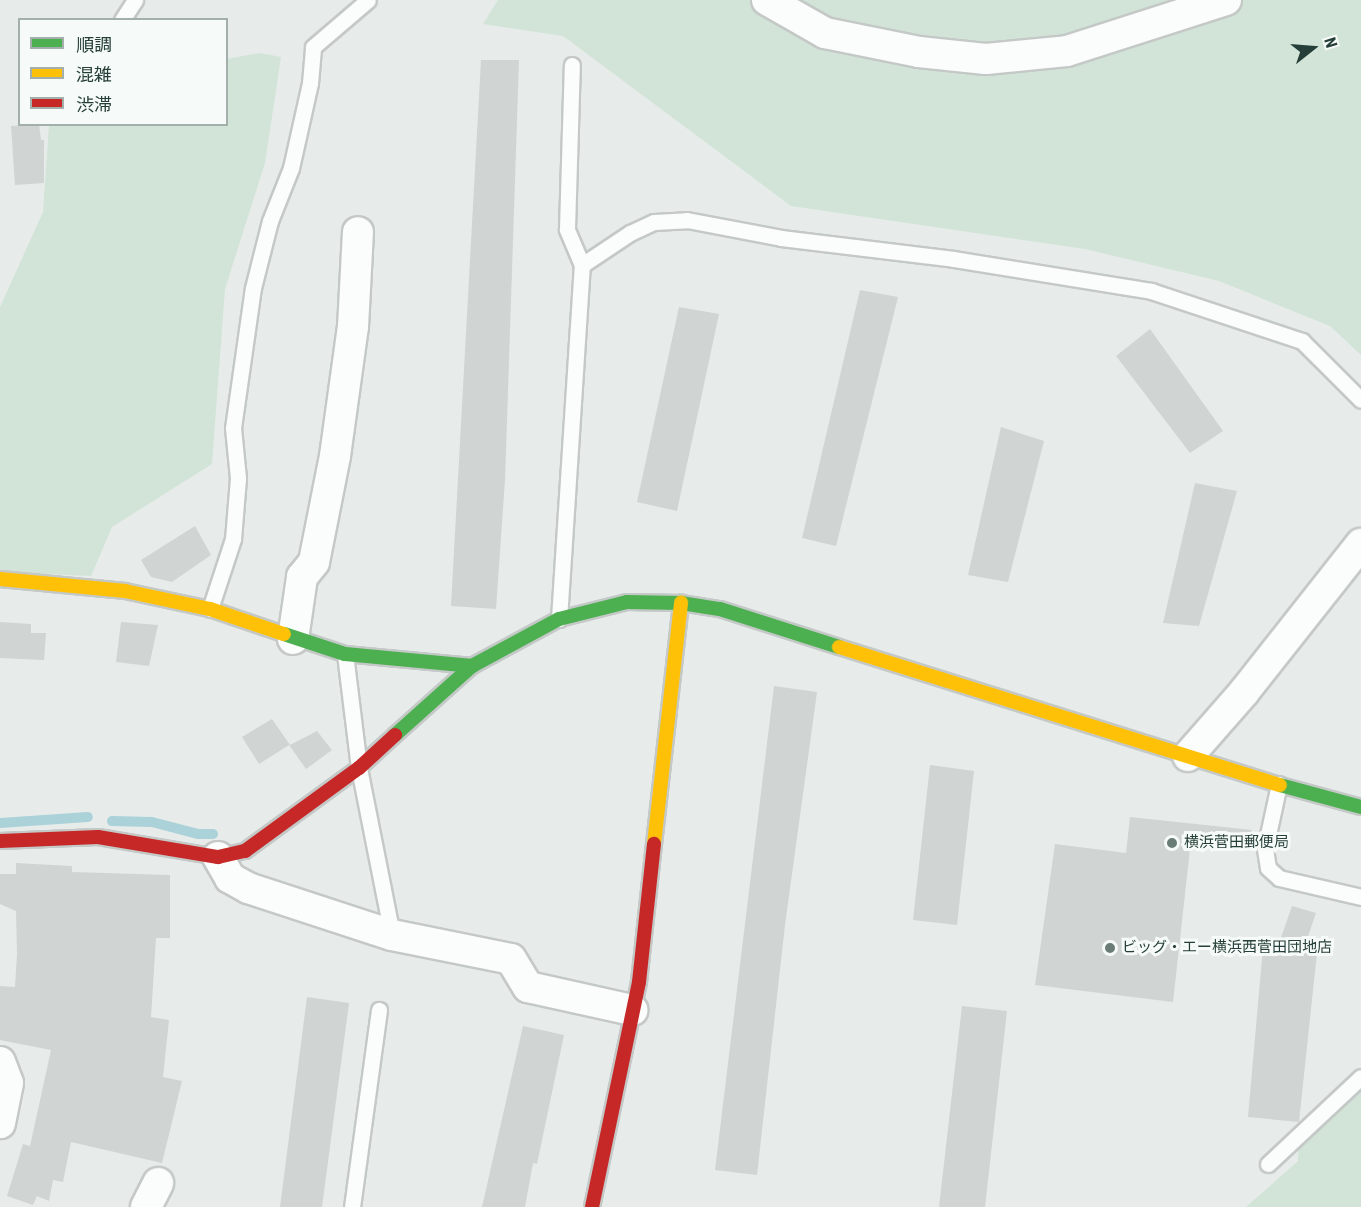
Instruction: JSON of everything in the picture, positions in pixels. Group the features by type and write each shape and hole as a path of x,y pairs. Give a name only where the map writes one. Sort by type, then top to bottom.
{"street":[{"path":"767,0 825,33 918,52 986,59 1067,51 1226,0"},
{"path":"293,639 302,577 314,562 335,456 353,327 358,232"},
{"path":"1188,756 1361,544"},
{"path":"0,579 125,591 210,609 293,639 345,654 472,666"},
{"path":"0,841 98,837 218,857 245,851 359,768 472,666 560,619 627,602 681,603 720,609 1188,756 1361,807"},
{"path":"592,1207 639,982 681,603"},
{"path":"218,857 230,878 248,888 392,935 511,959 528,987 632,1010"},
{"path":"0,1062 8,1083 0,1123"}],"lane":[{"path":"123,18 135,0"},
{"path":"210,609 232,539 238,478 233,428 253,288 270,221 291,168 310,82 313,47 368,0"},
{"path":"560,619 582,265 567,229 572,65"},
{"path":"582,265 630,233 654,222 687,220 781,238 954,259 1151,291 1302,341 1361,400"},
{"path":"345,654 359,768 392,935"},
{"path":"1279,784 1265,849 1268,868 1279,878 1361,897"},
{"path":"352,1207 379,1010"},
{"path":"1268,1164 1361,1077"}],"green space":[{"path":"498,0 1361,0 1361,355 1330,326 1219,281 1085,249 791,206 563,36 483,24"},
{"path":"259,53 281,57 265,163 225,289 212,464 112,527 91,576 0,572 0,307 43,212 49,126 228,126 228,59"},
{"path":"1361,1071 1361,1207 1246,1207 1298,1161 1299,1129"}],"building":[{"path":"481,60 519,60 505,480 496,609 451,606"},
{"path":"11,126 39,126 41,140 44,140 44,183 15,185"},
{"path":"860,290 898,297 836,546 802,538"},
{"path":"679,307 719,314 677,511 637,502"},
{"path":"1150,329 1223,431 1190,453 1116,356"},
{"path":"1001,427 1044,441 1008,582 968,575"},
{"path":"1195,483 1237,491 1199,626 1163,623"},
{"path":"195,526 211,555 172,582 151,577 141,560"},
{"path":"0,622 31,624 31,633 46,633 44,660 0,658"},
{"path":"121,622 158,625 149,666 116,662"},
{"path":"774,686 817,692 785,925 757,1175 715,1170"},
{"path":"272,719 290,745 317,731 332,750 306,769 289,745 259,764 242,737"},
{"path":"930,765 974,771 957,925 913,920"},
{"name":"ビッグ・エー横浜西菅田団地店","path":"1130,817 1252,830 1252,846 1190,849 1173,1002 1035,985 1055,844 1126,853"},
{"path":"16,863 72,866 72,872 170,875 170,938 156,938 151,1017 169,1020 163,1077 182,1081 162,1163 71,1142 63,1182 53,1180 49,1201 37,1196 33,1205 7,1196 23,1144 30,1146 51,1050 0,1040 0,986 15,987 17,954 16,911 0,904 0,874 16,874"},
{"path":"1292,906 1316,913 1303,951 1317,953 1299,1122 1248,1117 1263,947 1277,949"},
{"path":"307,997 349,1003 322,1207 280,1207"},
{"path":"962,1006 1007,1011 985,1207 939,1207"},
{"path":"523,1026 564,1035 537,1164 533,1163 525,1207 482,1207"}],"waterway":[{"path":"0,823 88,817"},
{"path":"112,821 152,822 198,834 213,834"}],"traffic: fast":[{"path":"395,735 472,666 559,619 627,602 681,603 720,609 839,647"},
{"path":"284,634 345,654 472,666"},
{"path":"1280,785 1361,807"}],"traffic: slow":[{"path":"0,579 125,591 210,609 284,634"},
{"path":"654,844 681,603"},
{"path":"839,647 1280,785"}],"traffic: jam":[{"path":"0,841 98,837 218,857 245,851 359,768 395,735"},
{"path":"592,1207 639,982 654,844"}],"place":[{"name":"横浜菅田郵便局","path":"1172,843"},
{"name":"ビッグ・エー横浜西菅田団地店","path":"1110,948"}]}
